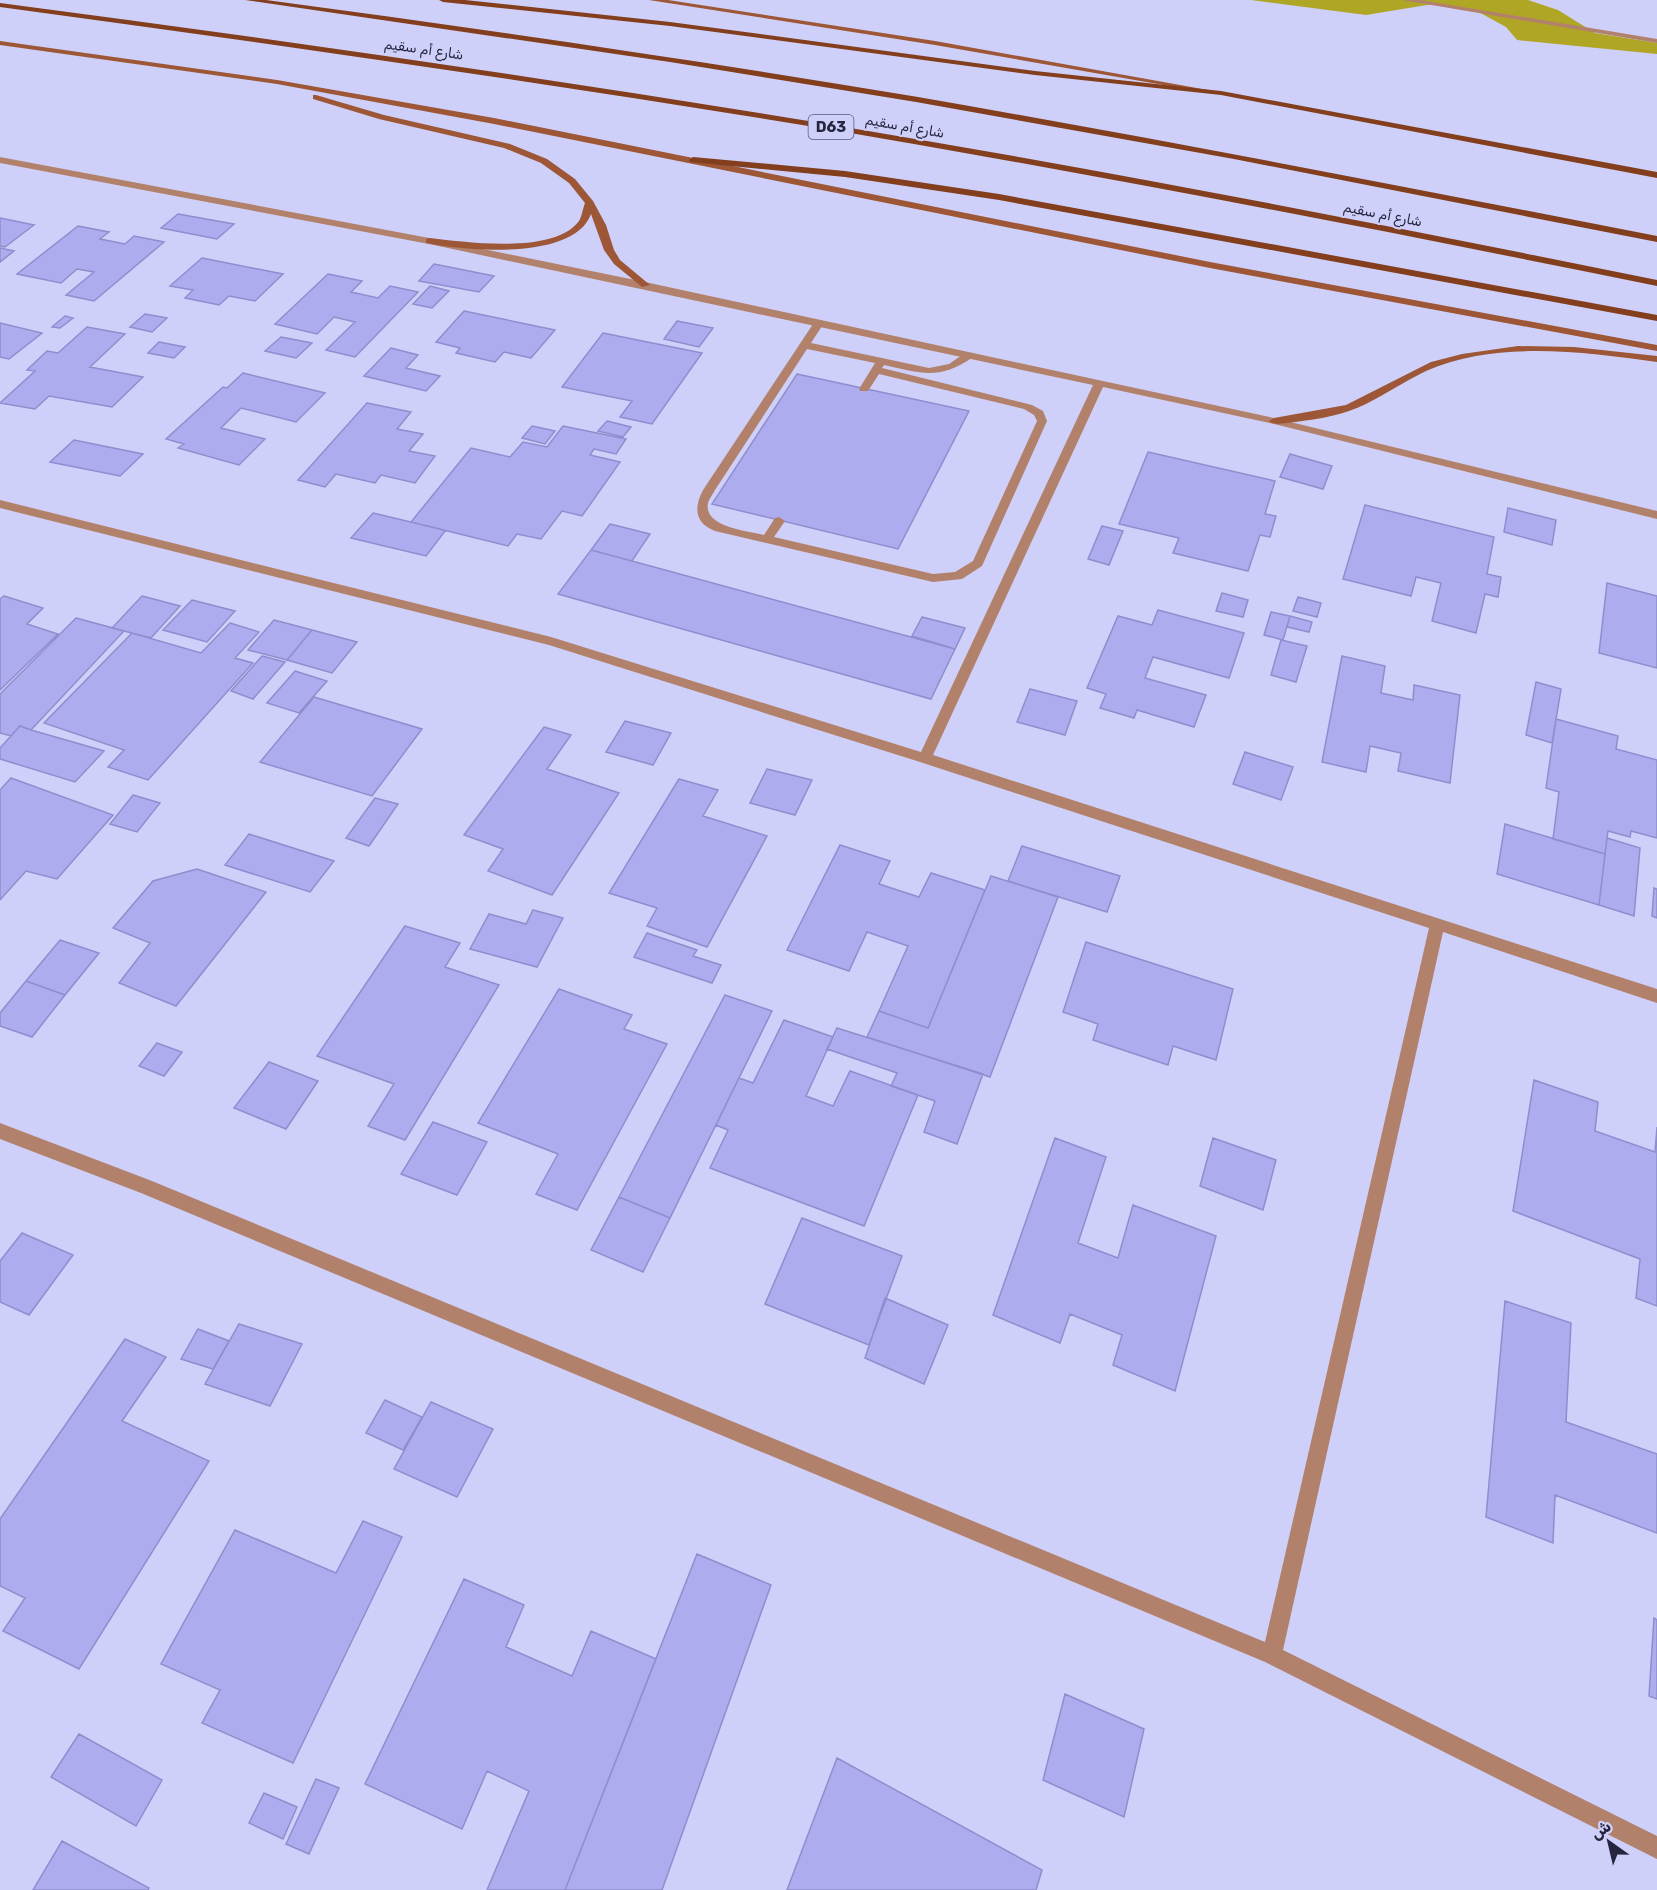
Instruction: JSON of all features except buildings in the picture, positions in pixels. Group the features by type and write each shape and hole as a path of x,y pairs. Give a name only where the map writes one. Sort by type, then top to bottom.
{"main road":[{"name":"شارع أم سقيم","path":"249,0 492,33 822,84 1136,138 1657,239"},
{"path":"443,0 670,24 1045,74 1221,93"},
{"path":"653,0 935,43 1221,93 1657,175"},
{"name":"شارع أم سقيم","path":"0,4 333,49 753,114 1152,184 1657,284"},
{"path":"0,43 277,82 693,160 1199,263 1657,348"},
{"path":"277,82 382,117 486,141 526,153 559,171 572,181 590,203 601,225 609,250 617,262 645,285"},
{"path":"693,160 845,174 988,195 1657,318"},
{"path":"429,241 502,248 536,245 566,234 577,227 585,220 590,203"},
{"path":"1274,421 1328,413 1350,406 1418,371 1487,352 1574,350 1657,359"}],"street":[{"path":"1406,0 1657,41"},
{"path":"0,160 429,241 645,285 1274,421 1657,515"},
{"path":"805,345 1028,407 1039,413 1042,421 978,563 958,576 933,578 715,527 704,516 702,503 819,323"},
{"path":"879,366 942,371 969,355"},
{"path":"864,389 879,366"},
{"path":"925,758 1099,384"},
{"path":"0,504 516,631 925,758 1657,996"},
{"path":"767,539 779,520"},
{"path":"1272,1654 1437,924"},
{"path":"0,1131 146,1187 1272,1654 1657,1848"}],"shaded area":[{"path":"1251,0 1528,0 1558,10 1595,33 1657,43 1657,54 1517,40 1506,27 1475,10 1433,4 1366,15"}]}
